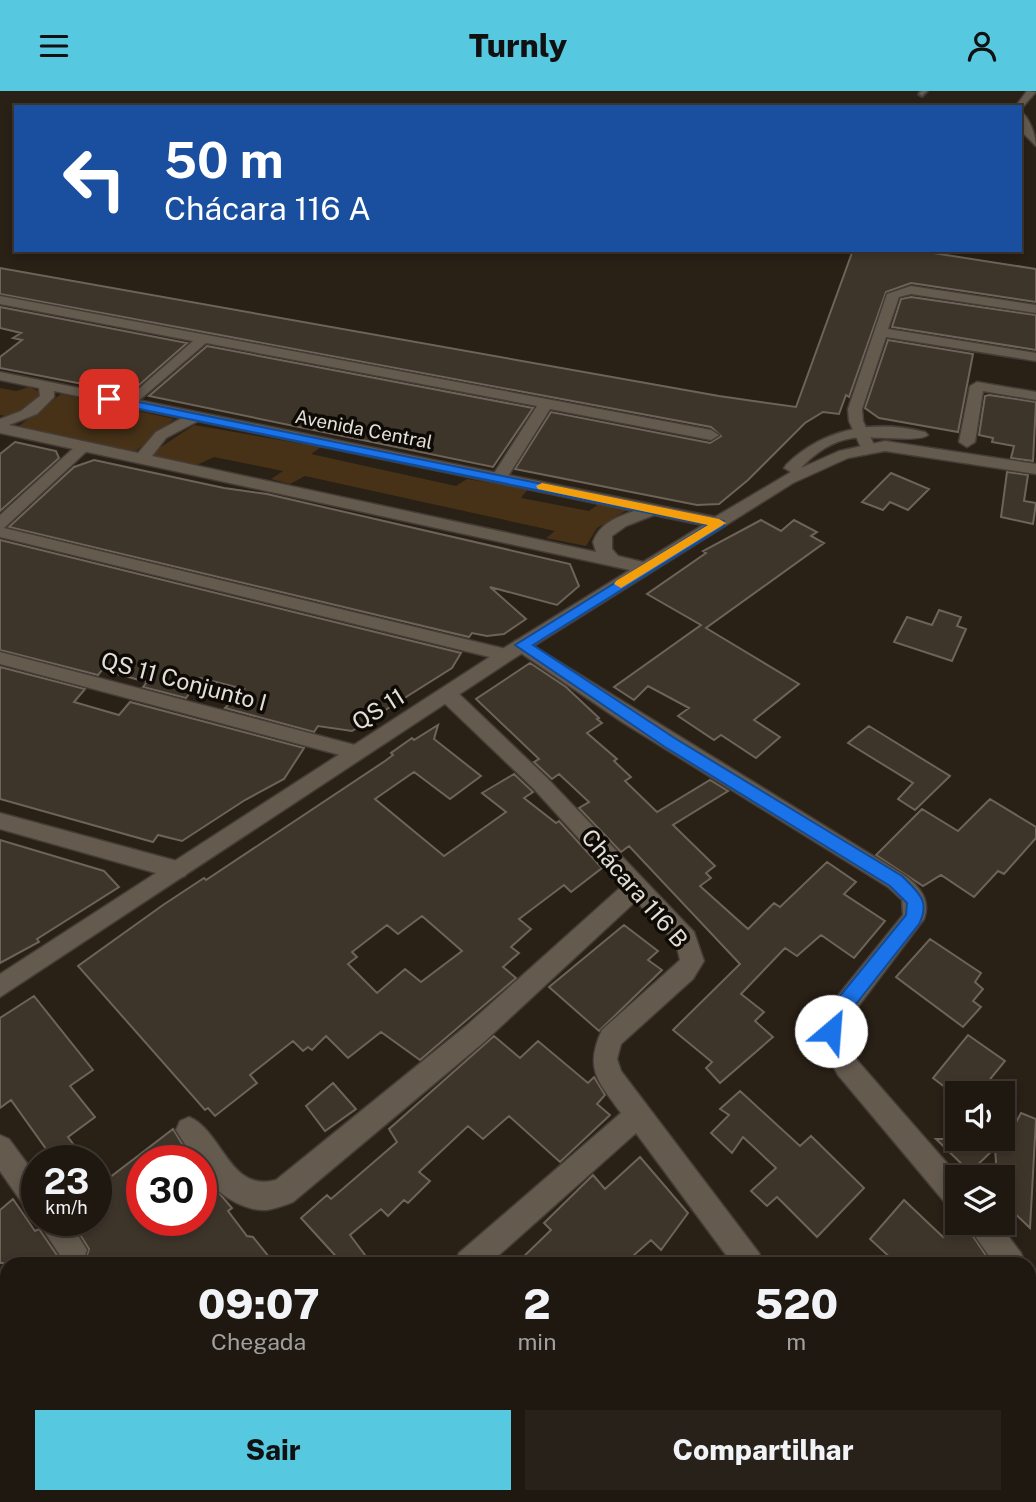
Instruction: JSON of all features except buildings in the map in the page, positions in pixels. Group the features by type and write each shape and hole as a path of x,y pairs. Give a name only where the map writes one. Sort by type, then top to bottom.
{"street":[{"path":"1022,111 1032,91"},
{"path":"1022,116 1027,132 1036,143"},
{"path":"1036,309 911,290 893,294 855,409 859,430 867,447 930,450 1036,469"},
{"path":"0,300 711,435"},
{"path":"879,332 979,367 1036,396"},
{"path":"130,404 204,338"},
{"path":"979,367 1036,356"},
{"path":"967,442 979,367"},
{"name":"Avenida Central","path":"0,376 719,523"},
{"path":"0,423 31,412 41,405 47,397 46,386"},
{"path":"499,478 547,404"},
{"path":"142,459 162,435 196,416"},
{"path":"0,428 647,568"},
{"path":"859,430 967,442 1036,455"},
{"name":"QS 11","path":"786,480 801,459 834,438 859,430"},
{"path":"0,524 83,447"},
{"name":"QS 11","path":"0,987 355,752 786,480 823,462 867,447"},
{"path":"613,561 600,541 604,533 625,520 651,510"},
{"path":"0,532 514,650 896,881 916,900 917,910 913,919 833,1021 832,1040 847,1067 945,1180"},
{"name":"QS 11 Conjunto I","path":"0,658 355,752"},
{"name":"Chácara 116 B","path":"448,695 540,783 686,939 692,961 685,972 620,1029 606,1047 604,1059 610,1077 745,1257"},
{"path":"0,821 177,870"},
{"path":"189,1130 228,1179 245,1195 269,1198 283,1192 475,1034 638,885"},
{"path":"476,1257 639,1114"},
{"path":"0,1148 21,1178"},
{"path":"989,1235 1006,1257"},
{"path":"63,1236 73,1250"}],"shaded area":[{"path":"29,387 40,392 33,406 10,417 0,415 0,388 16,391"},
{"path":"61,394 174,419 135,452 19,426"},
{"path":"194,425 321,447 311,454 456,486 467,479 528,489 521,498 589,511 600,503 627,510 597,528 586,546 546,538 555,531 305,476 290,484 271,479 283,471 214,457 197,465 149,455"}],"slow traffic":[{"path":"542,486 719,523 621,584"}],"route":[{"path":"109,399 719,523 522,645 670,743 896,881 916,900 917,910 913,919 841,1008 833,1021 831,1031"}]}
